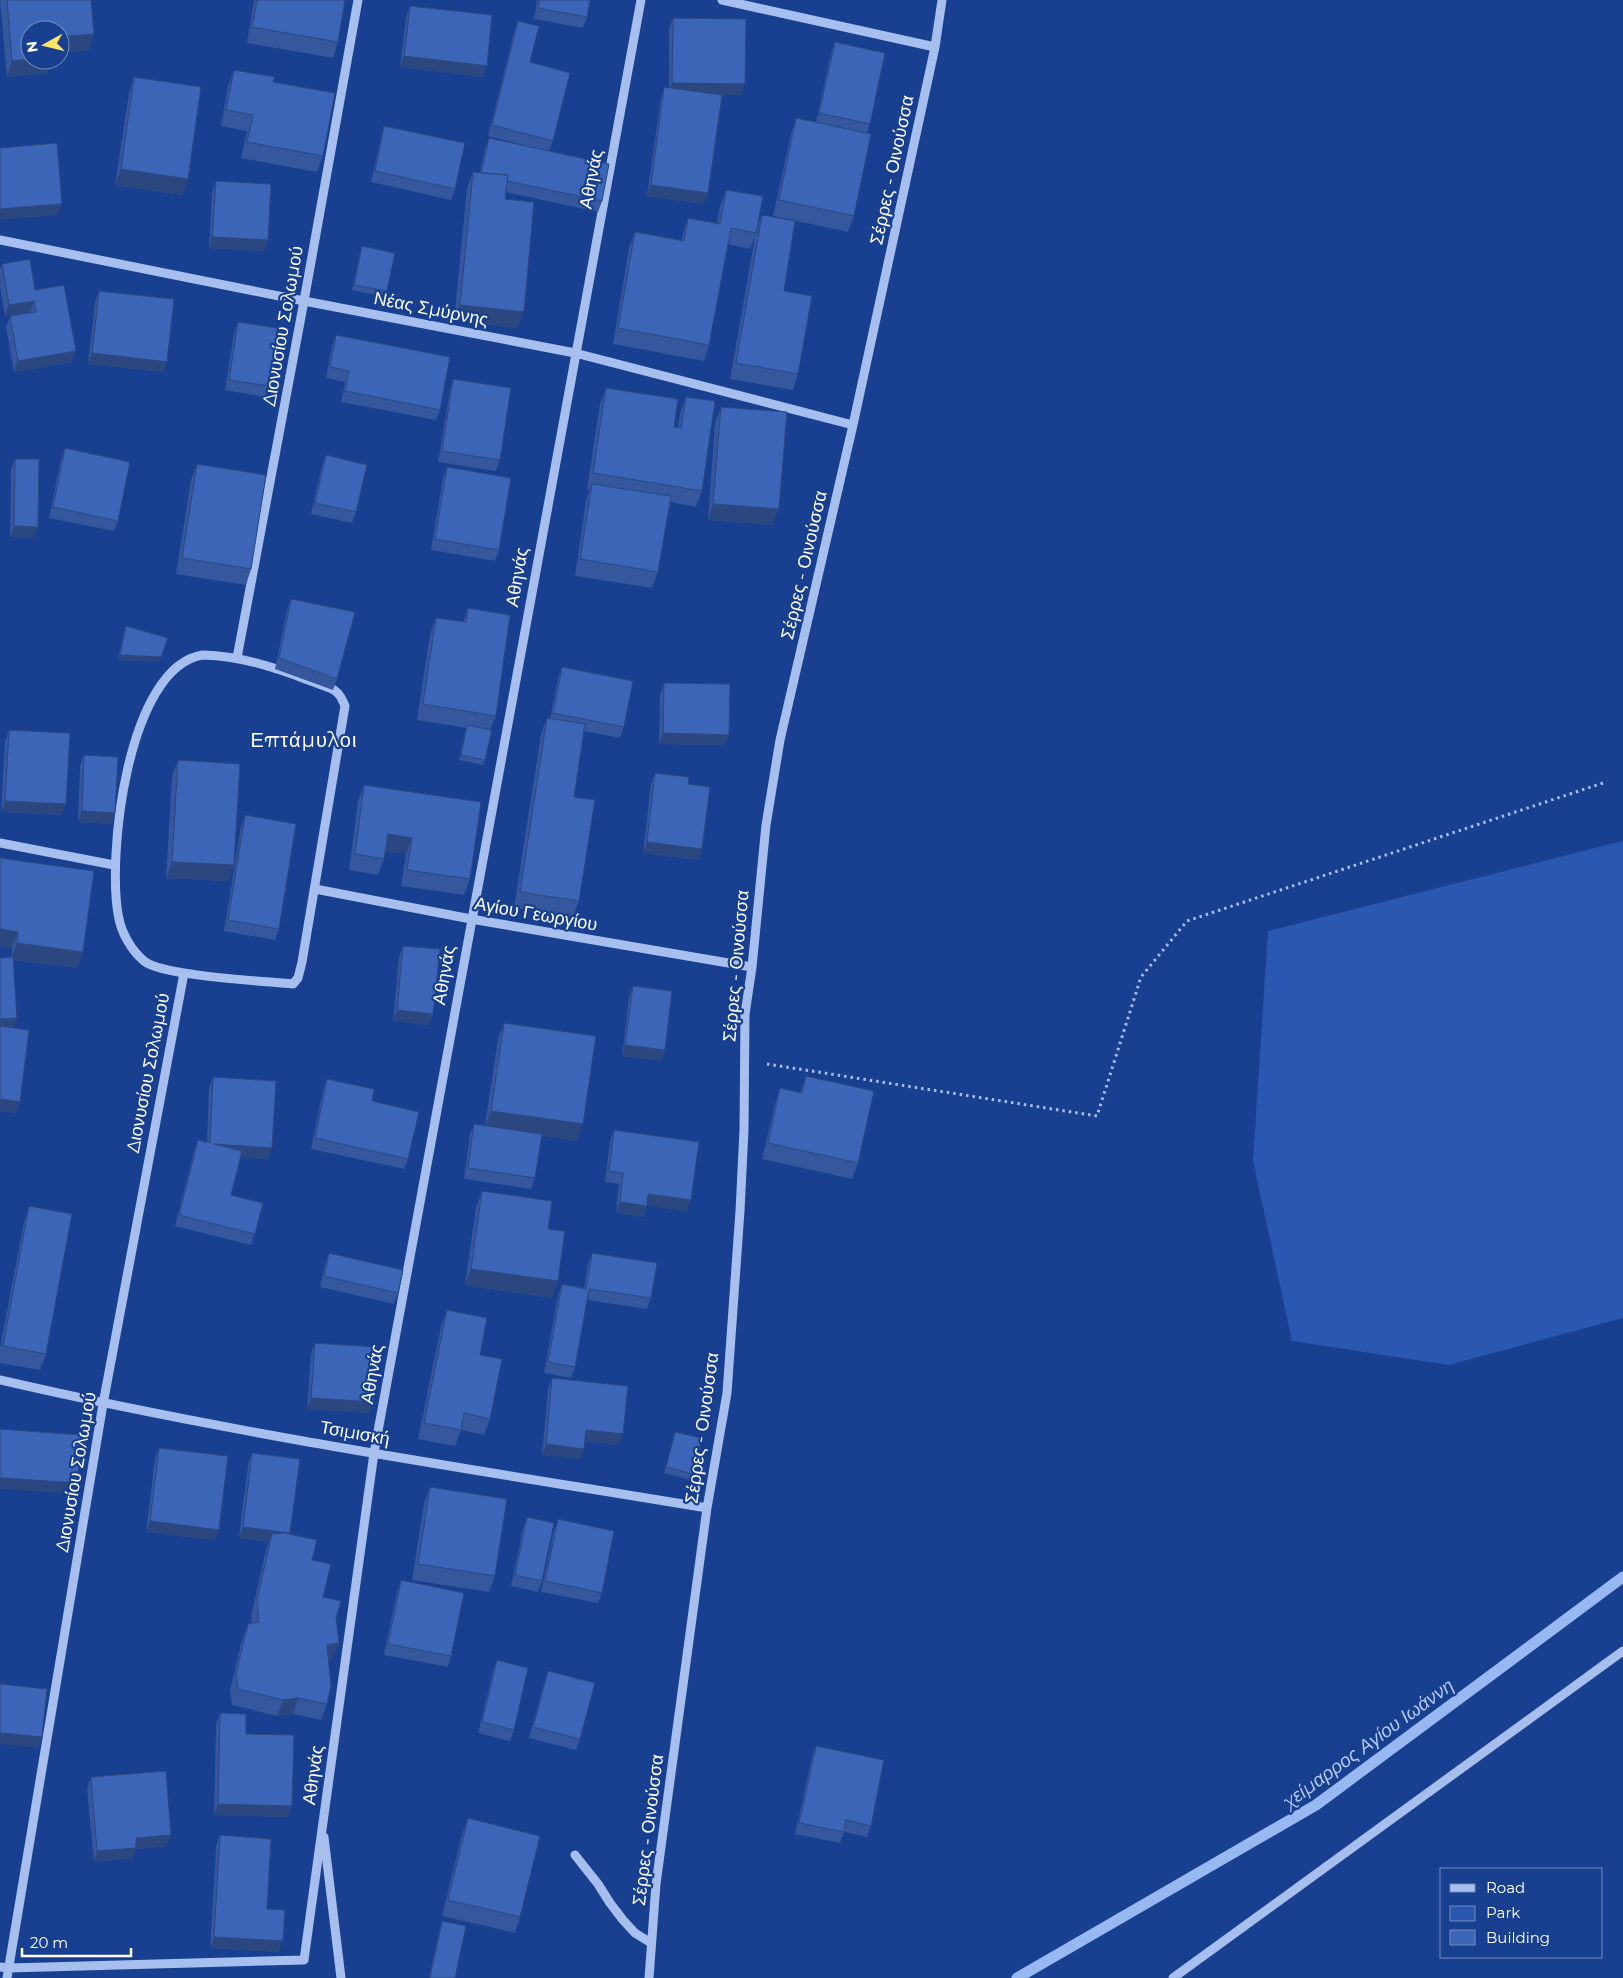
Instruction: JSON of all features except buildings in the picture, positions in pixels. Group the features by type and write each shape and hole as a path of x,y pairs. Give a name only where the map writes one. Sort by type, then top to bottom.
{"street":[{"name":"Διονυσίου Σολωμού","path":"237,658 358,0"},
{"name":"Αθηνάς","path":"4,1967 304,1960 374,1453 641,0"},
{"path":"722,0 935,47"},
{"name":"Σέρρες - Οινούσσα","path":"649,1978 656,1884 707,1508 726,1393 740,1211 745,1014 752,967 766,825 780,740 853,425 935,47 942,0"},
{"name":"Νέας Σμύρνης","path":"0,240 575,353 853,425"},
{"path":"203,655 237,658 265,665 333,690 341,696 345,706 302,962 298,978 293,984 184,973 150,965 137,954 127,941 119,920 114,865 126,776 140,723 167,676 188,660 203,655"},
{"path":"0,843 114,865"},
{"name":"Αγίου Γεωργίου","path":"315,888 471,919 752,967"},
{"name":"Διονυσίου Σολωμού","path":"7,1978 4,1967 103,1404 184,973"},
{"name":"Τσιμισκή","path":"0,1380 103,1404 374,1453 707,1508"},
{"path":"1174,1978 1623,1651"},
{"path":"323,1824 341,1978"},
{"path":"575,1855 623,1920 635,1933 651,1943"}],"path":[{"path":"745,1061 1098,1116 1141,977 1187,921 1606,782"}],"green space":[{"path":"1623,841 1623,1318 1449,1365 1292,1341 1253,1161 1268,931"}],"waterway":[{"name":"χείμαρρος Αγίου Ιωάννη","path":"1017,1978 1316,1805 1623,1577"}],"district":[{"name":"Επτάμυλοι","path":"304,740"}]}
